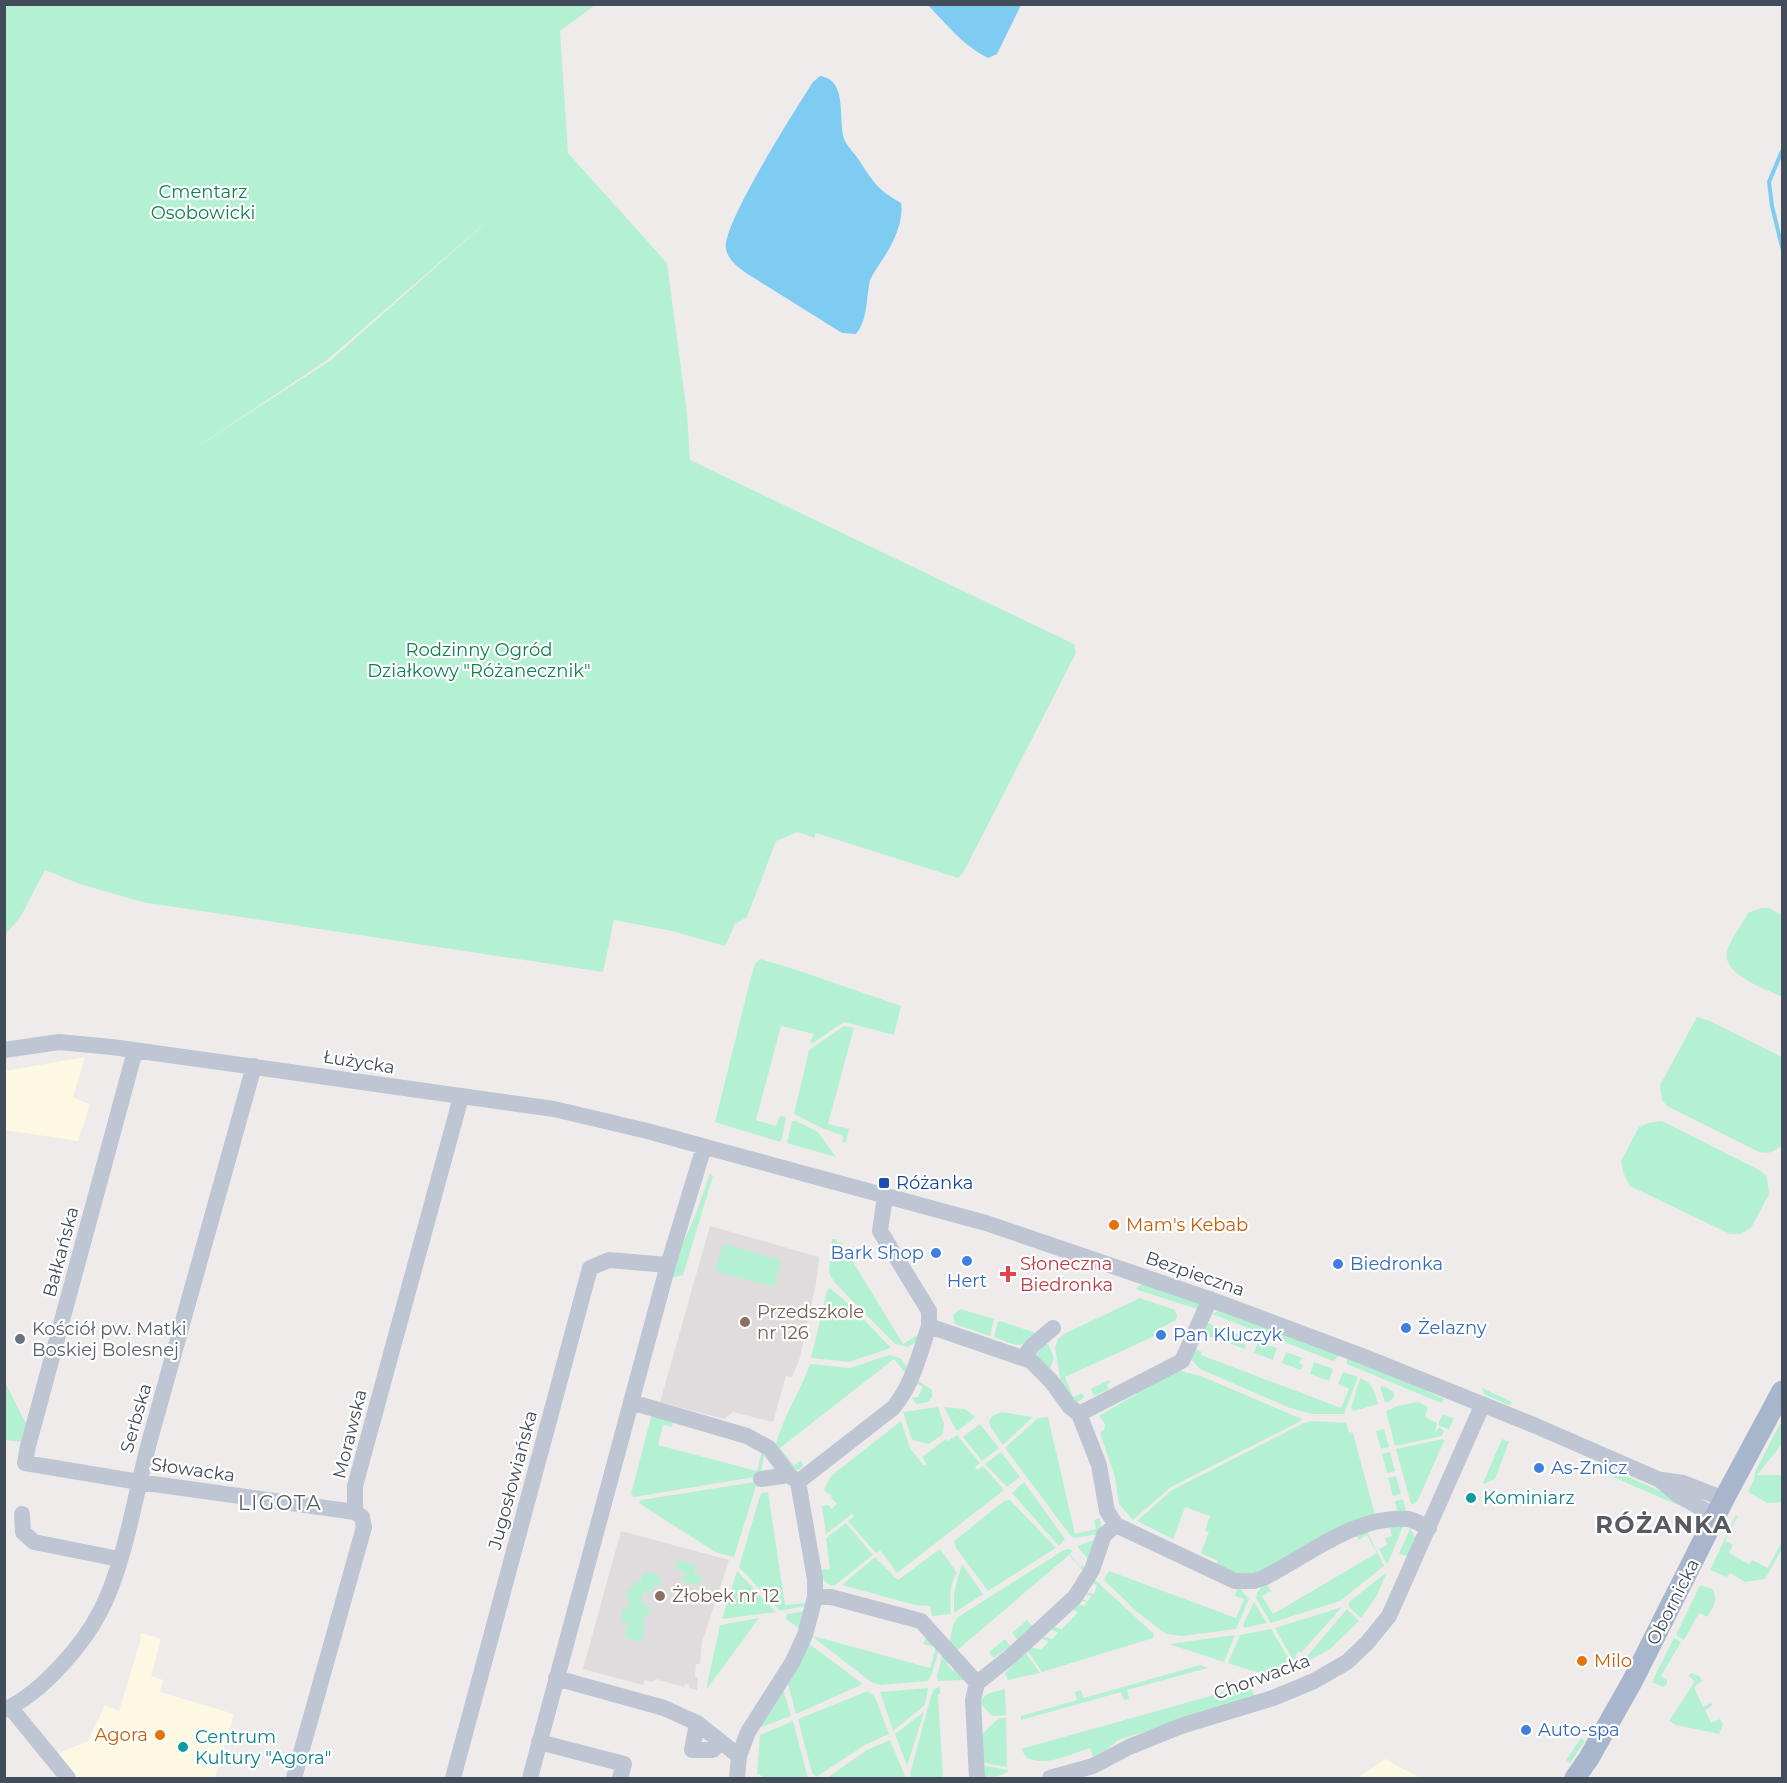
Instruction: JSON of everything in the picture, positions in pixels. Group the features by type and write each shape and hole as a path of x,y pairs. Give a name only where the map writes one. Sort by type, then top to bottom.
{"main road":[{"name":"Obornicka","path":"1575,1779 1633,1680 1720,1507 1781,1396"}],"street":[{"name":"Łużycka","path":"4,1050 59,1042 254,1066 554,1109 603,1119 704,1146"},
{"name":"Bałkańska","path":"25,1463 135,1051"},
{"name":"Serbska","path":"7,1708 47,1680 74,1653 102,1607 120,1559 139,1482 254,1066"},
{"name":"Morawska","path":"294,1779 364,1527 362,1517 355,1512 355,1486 461,1097"},
{"name":"Bezpieczna","path":"704,1146 986,1223 1210,1299 1347,1350 1536,1426 1660,1480 1678,1495 1720,1507"},
{"path":"530,1779 668,1265 704,1146"},
{"path":"761,1479 794,1479 893,1408 902,1398 915,1372 929,1326 929,1311 880,1231 885,1197"},
{"name":"Jugosłowiańska","path":"453,1779 590,1268 609,1260 668,1265"},
{"path":"1079,1414 1182,1361 1210,1299"},
{"path":"929,1326 1023,1358 1038,1366 1070,1407 1079,1414 1099,1465 1107,1511 1116,1525 1235,1581 1254,1581 1263,1578 1348,1531 1375,1521 1410,1519 1429,1528"},
{"path":"1023,1358 1032,1346 1053,1328"},
{"path":"631,1402 747,1436 769,1448 794,1479 815,1579 816,1597 805,1635 792,1663 748,1732 739,1756 737,1779"},
{"name":"Chorwacka","path":"1050,1779 1093,1766 1128,1747 1181,1726 1290,1691 1314,1681 1347,1662 1367,1643 1389,1616 1482,1406"},
{"name":"Słowacka","path":"25,1463 139,1482 355,1512"},
{"path":"22,1514 23,1532 34,1542 120,1559"},
{"path":"977,1779 973,1700 977,1683 1010,1657 1075,1597 1092,1570 1104,1535 1116,1525"},
{"path":"816,1597 831,1597 921,1622 977,1683"},
{"path":"556,1678 664,1708 698,1723 739,1756"},
{"path":"7,1708 68,1779"},
{"path":"698,1723 692,1750 713,1750 720,1742"},
{"path":"540,1742 624,1764 620,1779"}],"shaded area":[{"path":"85,1057 73,1097 90,1105 78,1141 5,1130 5,1071"},
{"name":"Przedszkole nr 126","path":"710,1226 819,1257 816,1284 799,1361 792,1377 786,1376 773,1422 733,1412 724,1419 660,1402"},
{"name":"Żłobek nr 12","path":"621,1531 729,1560 702,1642 700,1664 696,1664 697,1690 689,1688 690,1685 685,1684 684,1687 656,1679 653,1682 645,1680 643,1685 583,1669"},
{"path":"141,1633 161,1639 151,1676 163,1680 160,1692 234,1714 215,1778 74,1778 61,1762 59,1753 88,1741 105,1705 119,1711"},
{"path":"1385,1759 1420,1778 1357,1778"}],"green space":[{"name":"Rodzinny Ogród Działkowy \"Różanecznik\"","path":"5,4 595,5 560,31 568,153 667,263 687,414 690,460 1074,644 1076,653 963,873 958,878 816,833 814,838 798,832 776,841 747,917 735,924 725,946 672,931 614,920 603,972 142,902 80,884 45,870 21,916 5,935","holes":["499,211 331,360 191,451 327,360"]},
{"path":"1769,908 1782,915 1782,997 1738,974 1727,960 1727,952 1733,937 1748,913"},
{"path":"760,959 901,1006 894,1035 844,1022 813,1043 810,1042 814,1034 781,1026 756,1120 776,1126 780,1116 786,1117 780,1142 715,1122 751,977 755,964"},
{"path":"1697,1017 1710,1021 1782,1057 1782,1145 1769,1153 1759,1152 1667,1106 1662,1100 1660,1085"},
{"path":"844,1026 854,1028 828,1124 849,1129 846,1142 842,1142 843,1136 794,1114 809,1050"},
{"path":"792,1121 818,1132 836,1157 787,1143"},
{"path":"1662,1121 1761,1171 1767,1177 1769,1194 1751,1228 1740,1234 1730,1234 1630,1186 1623,1172 1621,1161 1639,1127"},
{"path":"710,1173 713,1176 683,1275 672,1278 681,1248"},
{"path":"832,1239 836,1239 838,1243 841,1242 903,1344 921,1333 916,1342 908,1347 895,1344 835,1283 829,1273"},
{"path":"723,1244 781,1260 774,1287 715,1271"},
{"path":"1143,1284 1199,1302 1200,1310 1136,1288"},
{"path":"830,1288 851,1306 891,1348 849,1362 811,1358 827,1291"},
{"path":"1140,1298 1175,1310 1176,1320 1157,1330 1159,1334 1065,1377 1073,1397 1082,1393 1084,1397 1077,1403 1061,1384 1055,1347 1058,1339"},
{"path":"960,1309 994,1319 990,1336 955,1324 953,1315"},
{"path":"1219,1310 1339,1353 1339,1356 1333,1361 1212,1314"},
{"path":"1000,1321 1036,1333 1026,1343 1012,1344 994,1337"},
{"path":"1207,1323 1221,1328 1217,1339 1201,1334"},
{"path":"1230,1331 1249,1338 1244,1338 1242,1343 1246,1345 1245,1349 1226,1342"},
{"path":"1258,1342 1277,1348 1273,1360 1254,1353"},
{"path":"1048,1344 1054,1358 1050,1369 1036,1355 1044,1345"},
{"path":"1194,1348 1202,1352 1201,1355 1341,1408 1349,1389 1338,1384 1343,1372 1358,1377 1344,1414 1312,1414 1290,1408 1200,1369 1188,1356"},
{"path":"1286,1352 1305,1359 1301,1359 1299,1363 1303,1365 1301,1370 1282,1363"},
{"path":"889,1355 900,1358 909,1369 908,1376 894,1359 780,1448 794,1466 801,1460 803,1467 794,1470 776,1444 810,1364 850,1368"},
{"path":"1347,1359 1379,1369 1444,1399 1441,1403 1347,1364"},
{"path":"1314,1362 1333,1369 1329,1381 1310,1374"},
{"path":"1177,1370 1201,1376 1302,1419 1171,1487 1133,1520 1119,1504 1115,1477 1100,1433 1104,1430 1105,1424 1099,1416"},
{"path":"1360,1378 1370,1385 1378,1404 1354,1411 1351,1408"},
{"path":"4,1380 26,1424 22,1442 5,1440"},
{"path":"917,1380 932,1390 932,1397 928,1402 916,1404 912,1398 918,1397 923,1387 915,1383"},
{"path":"1109,1380 1110,1383 1107,1384 1109,1389 1094,1396 1091,1389"},
{"path":"1384,1386 1394,1392 1394,1397 1389,1402 1385,1402 1380,1387"},
{"path":"1482,1388 1513,1403 1508,1405 1484,1394"},
{"path":"1418,1402 1428,1407 1425,1417 1437,1423 1435,1433 1439,1427 1444,1431 1442,1436 1395,1446 1386,1411 1397,1406"},
{"path":"938,1407 944,1424 943,1434 929,1444 912,1440 903,1412"},
{"path":"944,1407 965,1409 975,1417 956,1430"},
{"path":"1002,1412 1033,1417 1003,1445 989,1422 992,1416"},
{"path":"652,1413 674,1418 672,1427 663,1425 658,1445 757,1471 762,1451 749,1447 750,1442 765,1452 761,1471 755,1477 634,1497 631,1494"},
{"path":"1443,1415 1454,1418 1449,1429 1439,1426"},
{"path":"1048,1417 1075,1534 1096,1529 1094,1520 1100,1518 1101,1528 1098,1534 1074,1538 1070,1535 1005,1448 1038,1418"},
{"path":"1782,1420 1782,1444 1757,1475 1782,1475 1782,1502 1767,1503 1748,1492 1755,1472"},
{"path":"901,1421 910,1448 924,1466 927,1464 922,1457 946,1439 948,1441 957,1435 980,1463 975,1467 977,1470 983,1466 1004,1490 897,1573 880,1550 876,1553 848,1521 854,1517 852,1514 826,1534 822,1506 828,1505 832,1509 837,1503 824,1490 831,1476"},
{"path":"1313,1421 1346,1423 1349,1432 1353,1433 1375,1515 1397,1510 1395,1501 1403,1499 1406,1511 1248,1576 1214,1569 1218,1561 1201,1553 1209,1532 1205,1531 1210,1516 1185,1507 1173,1539 1137,1521 1172,1490 1304,1423"},
{"path":"980,1424 999,1448 982,1461 963,1437"},
{"path":"1384,1429 1389,1447 1381,1449 1376,1431"},
{"path":"1443,1439 1418,1500 1411,1504 1396,1449"},
{"path":"1502,1439 1509,1442 1495,1479 1484,1484 1483,1483"},
{"path":"1001,1452 1020,1477 1007,1487 985,1464"},
{"path":"1390,1452 1395,1471 1387,1473 1382,1454"},
{"path":"1607,1468 1681,1500 1678,1505 1606,1474"},
{"path":"1396,1476 1401,1494 1393,1496 1388,1478"},
{"path":"1024,1482 1065,1539 1059,1546 1012,1493"},
{"path":"757,1483 734,1557 715,1552 639,1503 641,1500"},
{"path":"768,1492 785,1605 806,1603 805,1606 780,1611 739,1567 761,1493"},
{"path":"1010,1500 1056,1548 988,1591 956,1548 954,1541 1004,1501"},
{"path":"1736,1515 1738,1516 1725,1541 1733,1545 1729,1553 1749,1564 1752,1560 1768,1568 1782,1541 1782,1549 1765,1579 1745,1582 1730,1573 1727,1577 1710,1570"},
{"path":"846,1523 873,1555 834,1586 824,1581 821,1570 830,1569 826,1538"},
{"path":"1404,1524 1388,1563 1386,1563 1379,1549 1387,1545 1385,1538 1392,1536 1389,1525"},
{"path":"1410,1528 1415,1538 1409,1556 1399,1554"},
{"path":"1366,1529 1384,1566 1340,1601 1271,1623 1256,1598 1265,1582 1271,1591 1262,1596 1273,1614 1377,1553 1367,1535 1359,1540 1355,1533"},
{"path":"1098,1539 1090,1562 1077,1546"},
{"path":"940,1549 957,1573 951,1587 951,1614 932,1616 930,1606 915,1605 842,1585 875,1557 898,1580"},
{"path":"1069,1549 1073,1551 1070,1554 1080,1567 1083,1565 1087,1569 1079,1583 1077,1578 1083,1571 1069,1555 955,1652 949,1645 953,1625 958,1617"},
{"path":"678,1560 696,1565 694,1574 702,1577 699,1586 682,1581 685,1572 675,1569"},
{"path":"962,1564 983,1594 954,1613 954,1593"},
{"path":"644,1571 662,1576 659,1587 654,1586 652,1593 644,1592 641,1604 651,1607 648,1616 645,1615 642,1626 646,1627 641,1642 625,1637 628,1623 621,1620 623,1609 627,1610 629,1601 626,1600 629,1587 633,1588 635,1580 641,1582"},
{"path":"737,1571 776,1612 722,1619"},
{"path":"1109,1571 1236,1618 1244,1599 1235,1596 1238,1586 1249,1599 1236,1629 1182,1636 1166,1634 1136,1611 1104,1580"},
{"path":"1387,1572 1376,1597 1361,1618 1349,1607 1349,1602"},
{"path":"1093,1578 1154,1634 1153,1638 1042,1672 1027,1650 1031,1647 1041,1650 1049,1641 1039,1638 1042,1636 1052,1639 1058,1633 1049,1628 1052,1626 1062,1629 1078,1612 1069,1608 1074,1603 1084,1606 1087,1602 1077,1600 1079,1598 1088,1601 1092,1596 1084,1592 1094,1594 1097,1585 1090,1582"},
{"path":"1700,1585 1712,1589 1715,1597 1714,1603 1707,1617 1699,1613 1684,1640 1676,1635"},
{"path":"1254,1602 1267,1623 1244,1628 1243,1625"},
{"path":"1342,1607 1301,1653 1299,1651 1295,1656 1297,1658 1293,1660 1275,1628"},
{"path":"1347,1609 1359,1621 1330,1649 1298,1667"},
{"path":"804,1611 800,1629 786,1619 787,1614"},
{"path":"759,1618 706,1690 720,1625"},
{"path":"1027,1620 1032,1626 1017,1639 1012,1633"},
{"path":"1271,1629 1290,1661 1289,1664 1274,1672 1266,1673 1228,1663 1240,1635"},
{"path":"1235,1635 1224,1662 1169,1644"},
{"path":"813,1636 930,1668 936,1647 923,1644 927,1636 940,1647 928,1681 880,1685 871,1682"},
{"path":"1674,1638 1681,1642 1661,1676 1667,1680 1667,1684 1663,1687 1652,1682"},
{"path":"1005,1639 1010,1646 994,1658 989,1652"},
{"path":"808,1643 863,1684 796,1714 788,1684"},
{"path":"943,1653 951,1661 947,1664 953,1671 957,1667 967,1680 938,1681 937,1675"},
{"path":"1026,1653 1040,1673 1008,1680 1005,1674 1007,1671"},
{"path":"1200,1665 1208,1668 1127,1690 1129,1699 1124,1700 1121,1692 1021,1720 1021,1716 1077,1700 1075,1692 1081,1690 1084,1698"},
{"path":"1691,1673 1699,1676 1702,1681 1694,1687 1703,1707 1711,1703 1713,1705 1705,1710 1711,1723 1720,1719 1723,1724 1719,1734 1676,1725 1669,1721 1695,1681 1688,1676"},
{"path":"1246,1686 1251,1689 1255,1697 1118,1740 1094,1760 1090,1748 1058,1759 1042,1761 1027,1758 1021,1749"},
{"path":"940,1687 938,1695 943,1778 912,1778 910,1774 931,1696 934,1689"},
{"path":"928,1688 925,1705 893,1731 880,1692"},
{"path":"783,1689 791,1716 759,1728"},
{"path":"1005,1689 1006,1715 992,1716 979,1702 987,1694"},
{"path":"868,1691 875,1697 889,1734 865,1745 816,1777 812,1773 798,1719"},
{"path":"924,1712 907,1766 895,1734"},
{"path":"999,1718 1006,1718 1007,1767 980,1762 980,1736"},
{"path":"793,1721 808,1778 765,1778 757,1773 760,1735"},
{"path":"1581,1738 1585,1741 1570,1763 1566,1760"},
{"path":"890,1740 906,1778 827,1778 867,1750"},
{"path":"981,1765 1008,1770 1008,1772 993,1778 981,1778"}],"water":[{"path":"928,5 1021,5 997,54 988,58 963,41"},
{"path":"820,76 829,79 839,93 846,143 877,185 901,203 901,217 897,233 870,280 865,316 856,334 842,333 746,273 731,260 726,249 735,217 747,193 792,115 813,82"}],"waterway":[{"path":"1782,151 1769,182 1782,247"}],"place":[{"name":"Różanka","path":"884,1183"},
{"name":"Mam's Kebab","path":"1114,1225"},
{"name":"Bark Shop","path":"936,1253"},
{"name":"Hert","path":"967,1261"},
{"name":"Biedronka","path":"1338,1264"},
{"name":"Słoneczna Biedronka","path":"1008,1274"},
{"name":"Przedszkole nr 126","path":"745,1322"},
{"name":"Żelazny","path":"1406,1328"},
{"name":"Pan Kluczyk","path":"1161,1335"},
{"name":"Kościół pw. Matki Boskiej Bolesnej","path":"20,1339"},
{"name":"As-Znicz","path":"1539,1468"},
{"name":"Kominiarz","path":"1471,1498"},
{"name":"Żłobek nr 12","path":"660,1596"},
{"name":"Milo","path":"1582,1661"},
{"name":"Auto-spa","path":"1526,1730"},
{"name":"Agora","path":"160,1735"},
{"name":"Centrum Kultury \"Agora\"","path":"183,1747"}],"district":[{"name":"LIGOTA","path":"280,1503"},
{"name":"RÓŻANKA","path":"1664,1525"}],"park label":[{"name":"Cmentarz Osobowicki","path":"203,202"}]}
